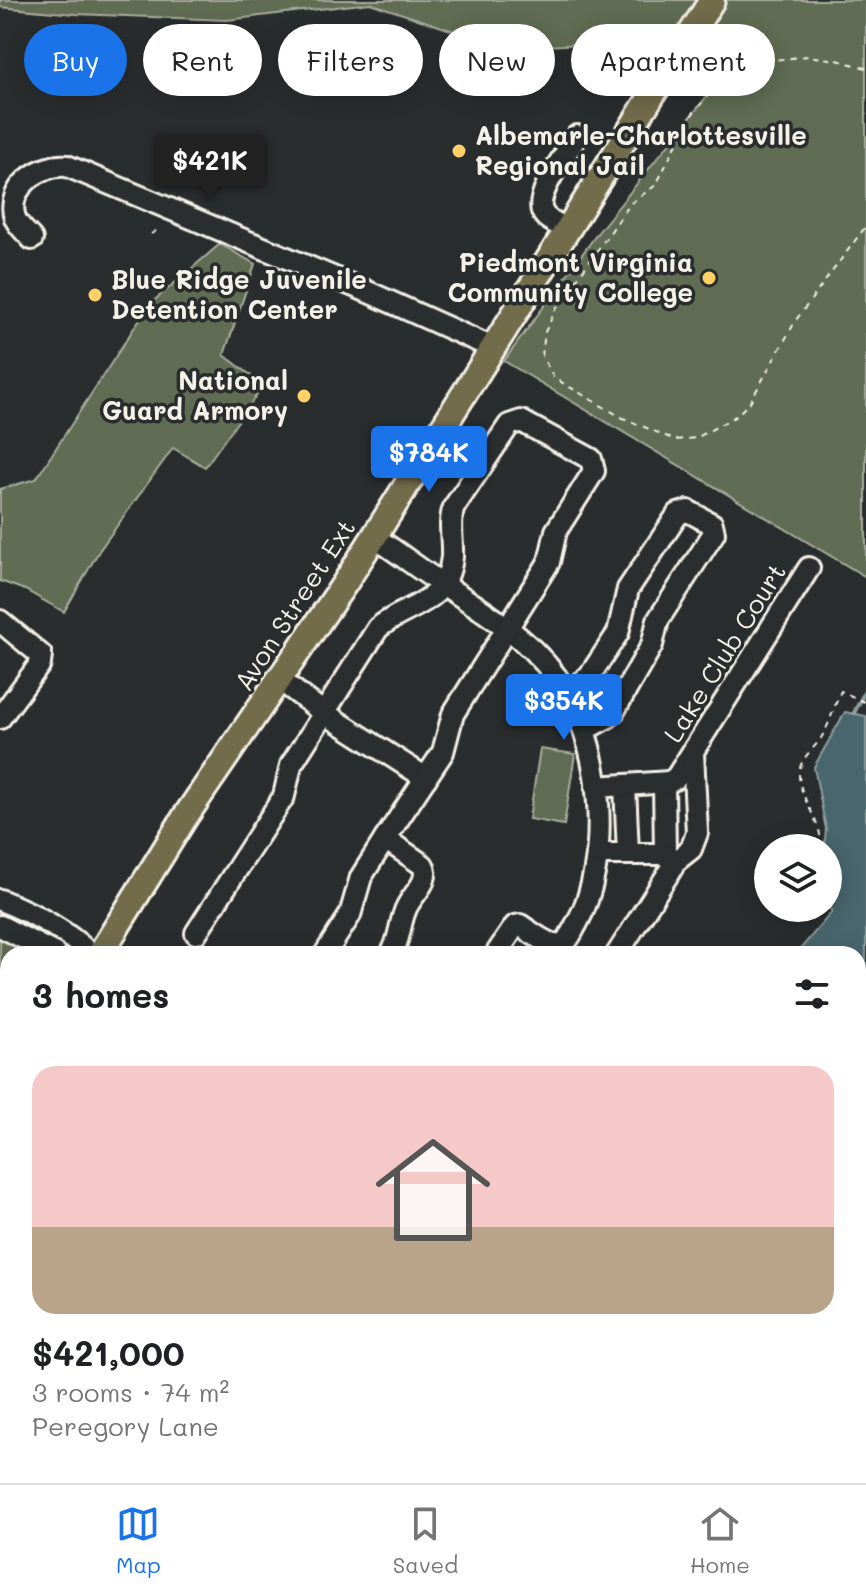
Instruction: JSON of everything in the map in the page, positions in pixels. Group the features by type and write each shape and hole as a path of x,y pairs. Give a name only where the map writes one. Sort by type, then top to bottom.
{"main road":[{"name":"Avon Street Ext","path":"105,946 185,817 374,537 711,1"}],"street":[{"path":"567,229 545,216 540,204 543,191 577,136"},
{"path":"32,239 7,208 36,172 56,165 67,166 366,291 493,348"},
{"path":"196,933 284,796 291,765 378,628 426,602 448,572 454,507 509,425 521,421 591,459 594,471 556,531 549,562 453,714 443,752 361,877 350,915 330,946"},
{"path":"568,694 590,675 618,633 628,589 678,514 688,511 712,524 714,533 658,620 652,645 614,711 584,730"},
{"path":"374,537 509,627 549,667 568,694 584,730 596,787 597,854 590,893 567,940 556,945 520,925 515,926 501,946"},
{"name":"Lake Club Court","path":"664,783 676,778 693,753 809,568"},
{"path":"0,621 41,655 40,664 0,718"},
{"path":"280,680 324,713 426,778"},
{"path":"597,854 669,859 691,849 697,833 693,753"},
{"path":"596,787 664,783 669,859 621,946"},
{"path":"625,785 628,854"},
{"path":"385,839 423,865 426,871 426,878 406,907 395,946"},
{"path":"0,900 58,929 82,946"},
{"path":"0,926 39,946"}],"path":[{"path":"866,68 808,56 757,62 720,81 690,117 656,185 631,203 557,307 545,332 542,356 554,378 623,418 675,440 696,438 736,416 750,402 796,320 866,226"},
{"path":"151,234 159,229"},
{"path":"820,834 819,825 800,784 801,762 824,734 841,691 865,703"}],"green space":[{"name":"Piedmont Virginia Community College","path":"0,0 866,0 866,577 504,361 599,231 707,96 775,96 775,24 571,24 571,45 555,45 555,24 439,26 370,3 227,20 75,14 0,7"},
{"path":"220,244 255,264 224,355 264,385 205,467 173,448 99,551 64,612 25,590 0,581 0,489 36,479 149,305"},
{"path":"540,749 575,754 564,825 529,819"},
{"path":"0,900 77,946 0,946"}],"water":[{"path":"845,712 866,716 866,946 803,946 823,922 842,922 842,834 825,834 814,767"}],"waterway":[{"path":"854,713 866,689"}],"place":[{"name":"Albemarle-Charlottesville Regional Jail","path":"459,151"},
{"name":"Piedmont Virginia Community College","path":"709,278"},
{"name":"Blue Ridge Juvenile Detention Center","path":"95,295"},
{"name":"National Guard Armory","path":"304,396"}]}
